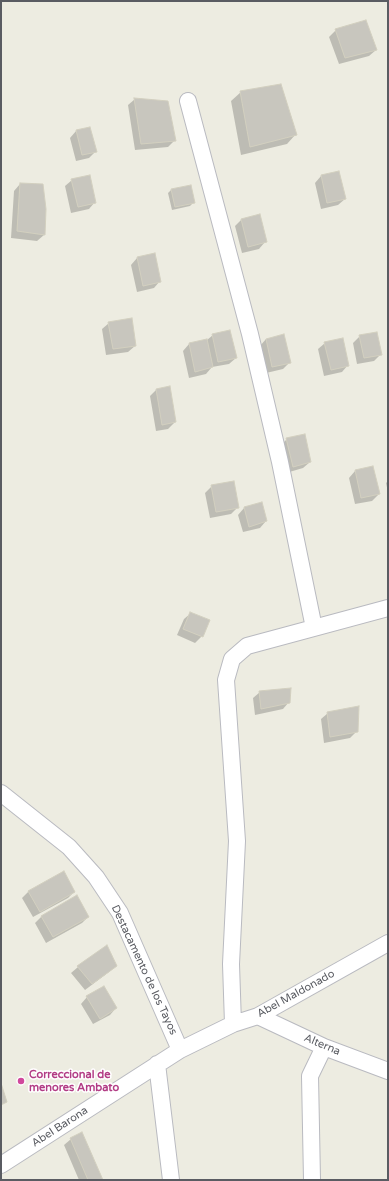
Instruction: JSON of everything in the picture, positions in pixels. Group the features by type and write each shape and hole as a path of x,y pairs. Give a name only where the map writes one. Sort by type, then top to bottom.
{"street":[{"path":"188,101 252,342 280,462 314,628"},
{"path":"233,1024 231,964 237,841 226,680 232,659 247,646 388,608"},
{"name":"Destacamento de los Tayos","path":"1,793 69,847 96,877 120,913 180,1050"},
{"name":"Abel Maldonado","path":"180,1050 233,1024 258,1016 388,943"},
{"name":"Alterna","path":"258,1016 324,1047 388,1071"},
{"path":"312,1180 310,1076 324,1047"},
{"name":"Abel Barona","path":"1,1165 180,1050"},
{"path":"157,1064 171,1180"}],"building":[{"path":"366,20 377,50 345,58 335,29"},
{"path":"281,84 297,135 250,147 240,91"},
{"path":"134,98 168,101 176,141 141,144"},
{"path":"90,127 97,152 82,155 76,130"},
{"path":"339,171 346,199 327,203 321,175"},
{"path":"90,175 96,203 78,207 71,179"},
{"path":"20,183 43,184 46,209 45,235 17,231"},
{"path":"191,185 195,203 175,207 171,189"},
{"path":"260,214 267,242 248,247 241,219"},
{"path":"155,253 161,282 143,286 137,257"},
{"path":"132,318 136,346 113,349 108,322"},
{"path":"230,330 237,358 218,362 212,334"},
{"path":"377,332 382,355 364,358 359,335"},
{"path":"284,334 291,363 272,367 266,339"},
{"path":"343,338 349,366 331,370 324,342"},
{"path":"207,339 213,367 195,372 189,343"},
{"path":"170,386 176,422 162,425 156,389"},
{"path":"305,434 311,462 293,467 286,438"},
{"path":"373,466 380,494 361,498 355,470"},
{"path":"234,481 239,508 216,512 211,485"},
{"path":"262,502 267,521 249,527 244,507"},
{"path":"190,612 210,620 203,637 183,629"},
{"path":"291,688 290,703 261,709 259,691"},
{"path":"359,706 358,732 330,737 327,712"},
{"path":"64,871 75,892 40,912 28,891"},
{"path":"77,895 89,917 53,937 41,916"},
{"path":"107,945 117,966 92,984 77,966"},
{"path":"104,986 117,1008 100,1019 86,996"},
{"path":"1,1083 7,1102 1,1105"},
{"path":"82,1132 103,1180 88,1180 70,1138"}],"place":[{"name":"Correccional de menores Ambato","path":"21,1081"}]}
